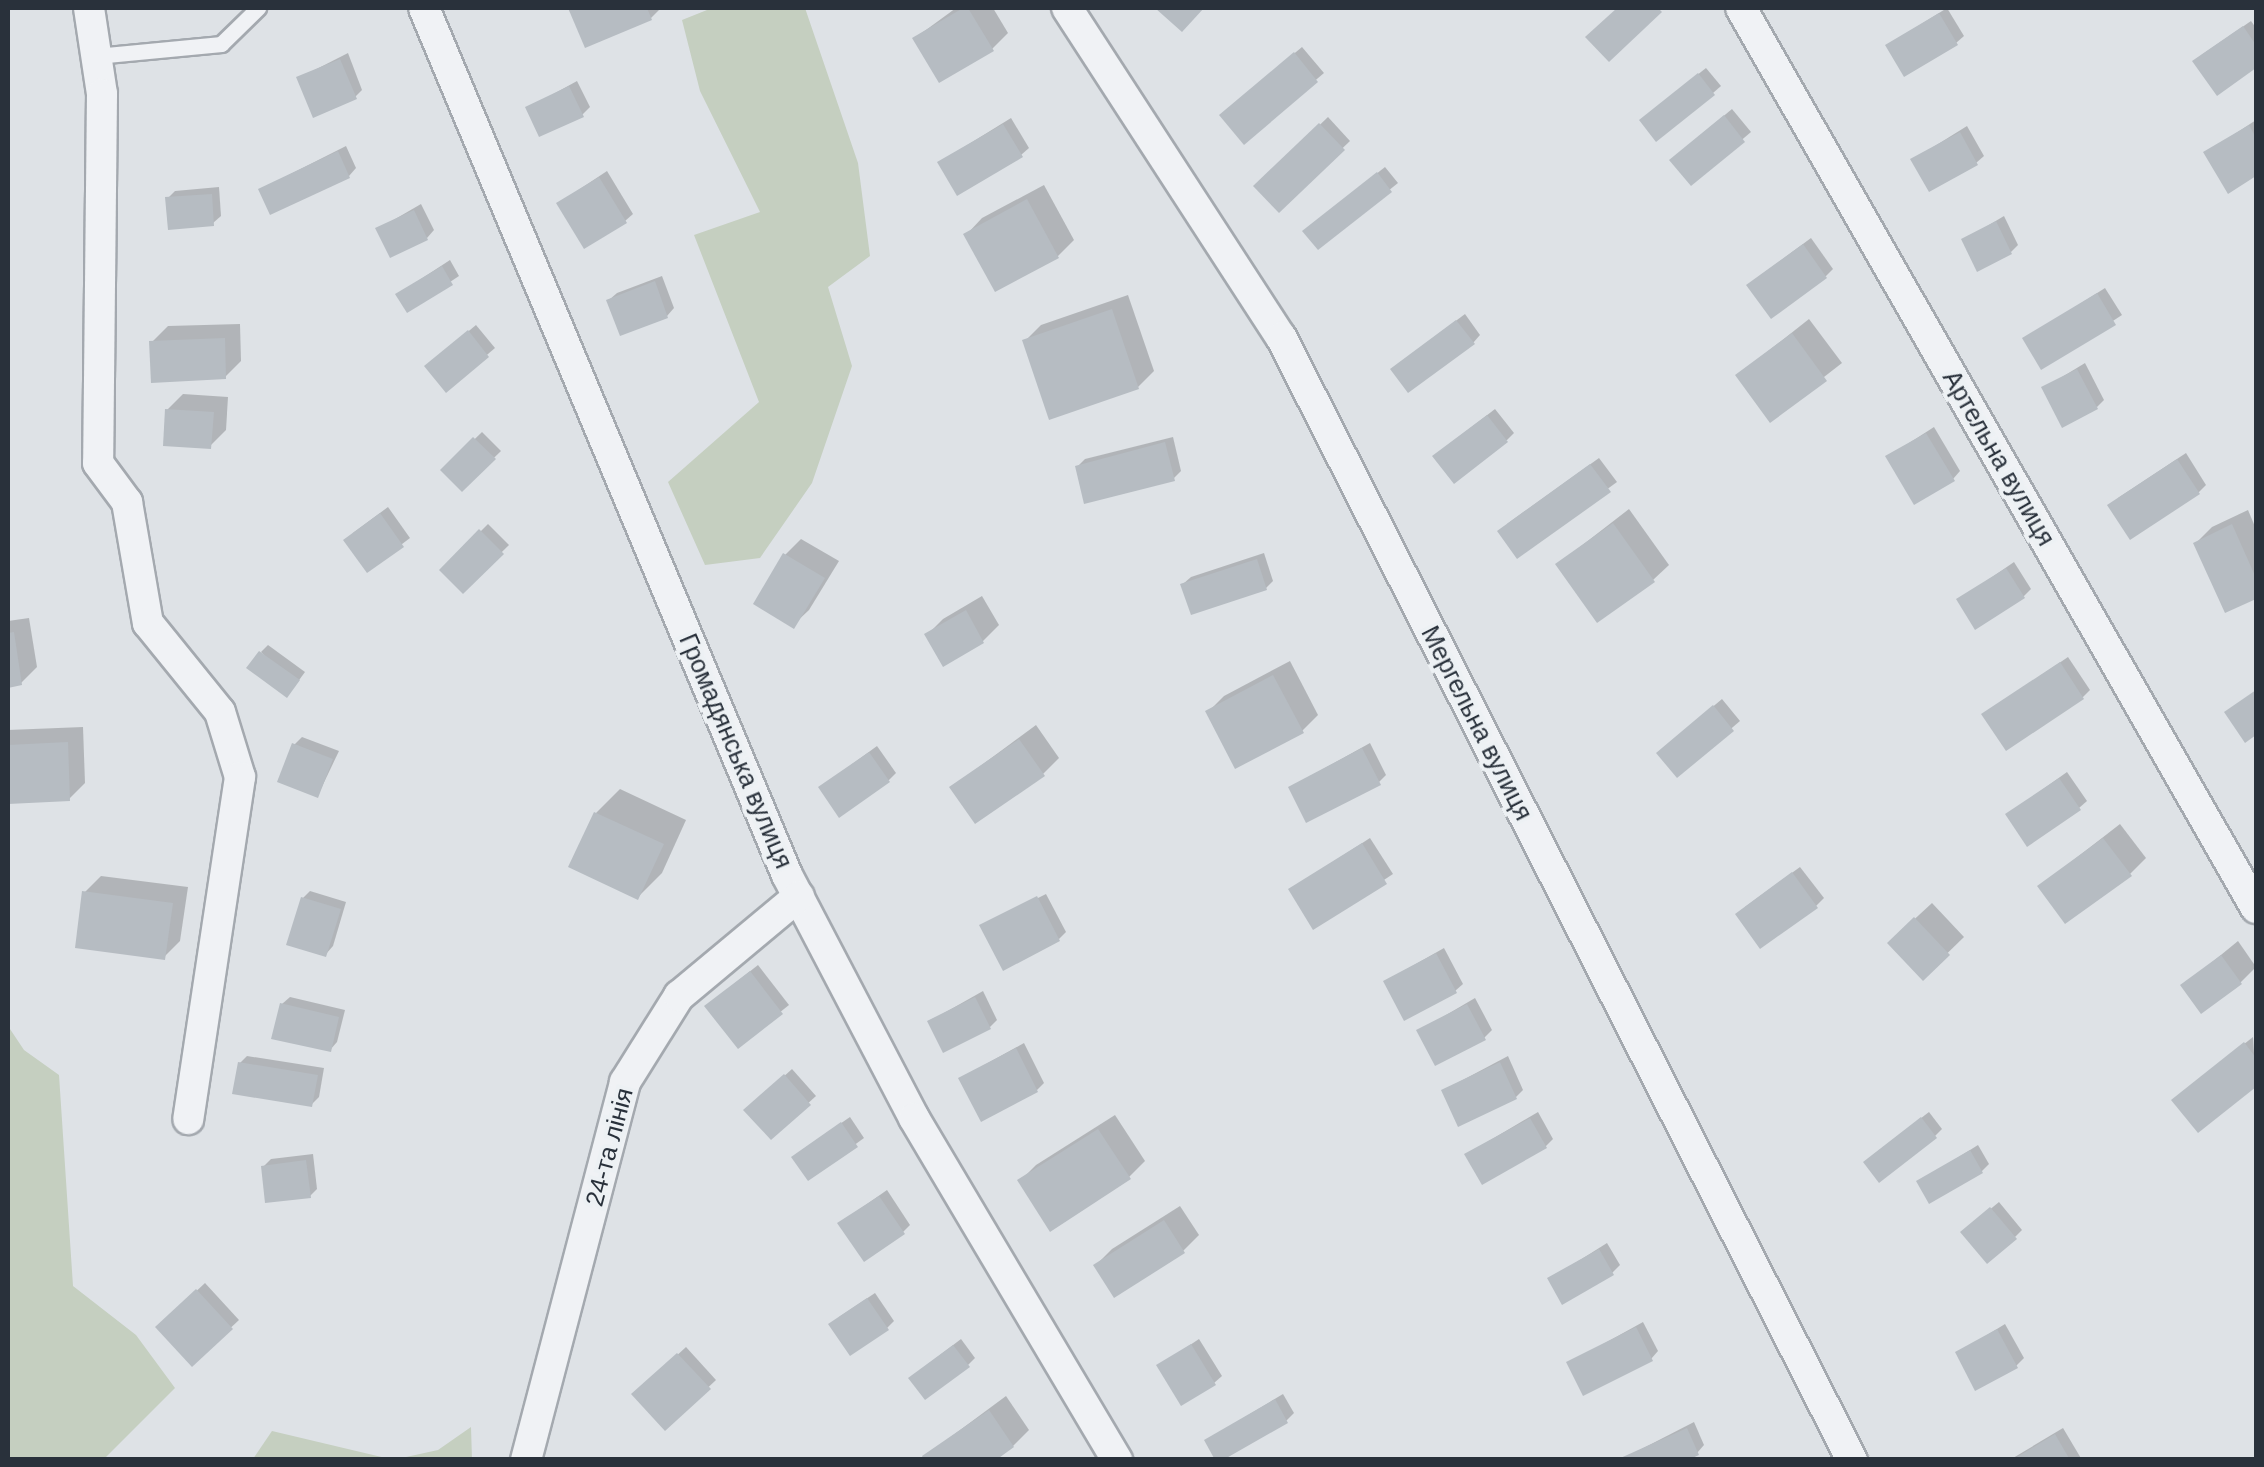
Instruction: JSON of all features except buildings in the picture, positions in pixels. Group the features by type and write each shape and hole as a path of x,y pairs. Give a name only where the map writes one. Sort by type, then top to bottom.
{"street":[{"path":"89,8 102,94 98,463 127,502 148,623 220,712 240,776 188,1119"},
{"name":"Громадянська вулиця","path":"424,8 799,896 914,1118 1117,1460"},
{"name":"Мергельна вулиця","path":"1067,8 1281,338 1841,1456"},
{"name":"Артельна вулиця","path":"1741,8 2256,908"},
{"name":"24-та лінія","path":"526,1460 625,1082 679,996 799,896"}],"lane":[{"path":"96,56 221,44 258,8"}],"green space":[{"path":"712,8 805,8 858,163 870,256 828,287 852,366 812,483 760,558 705,565 668,482 759,402 694,235 760,212 700,91 682,20"},
{"path":"8,1026 24,1050 59,1075 73,1286 136,1335 175,1388 104,1459 8,1459"},
{"path":"471,1427 472,1459 397,1459 438,1450"},
{"path":"272,1431 390,1459 253,1459"}]}
